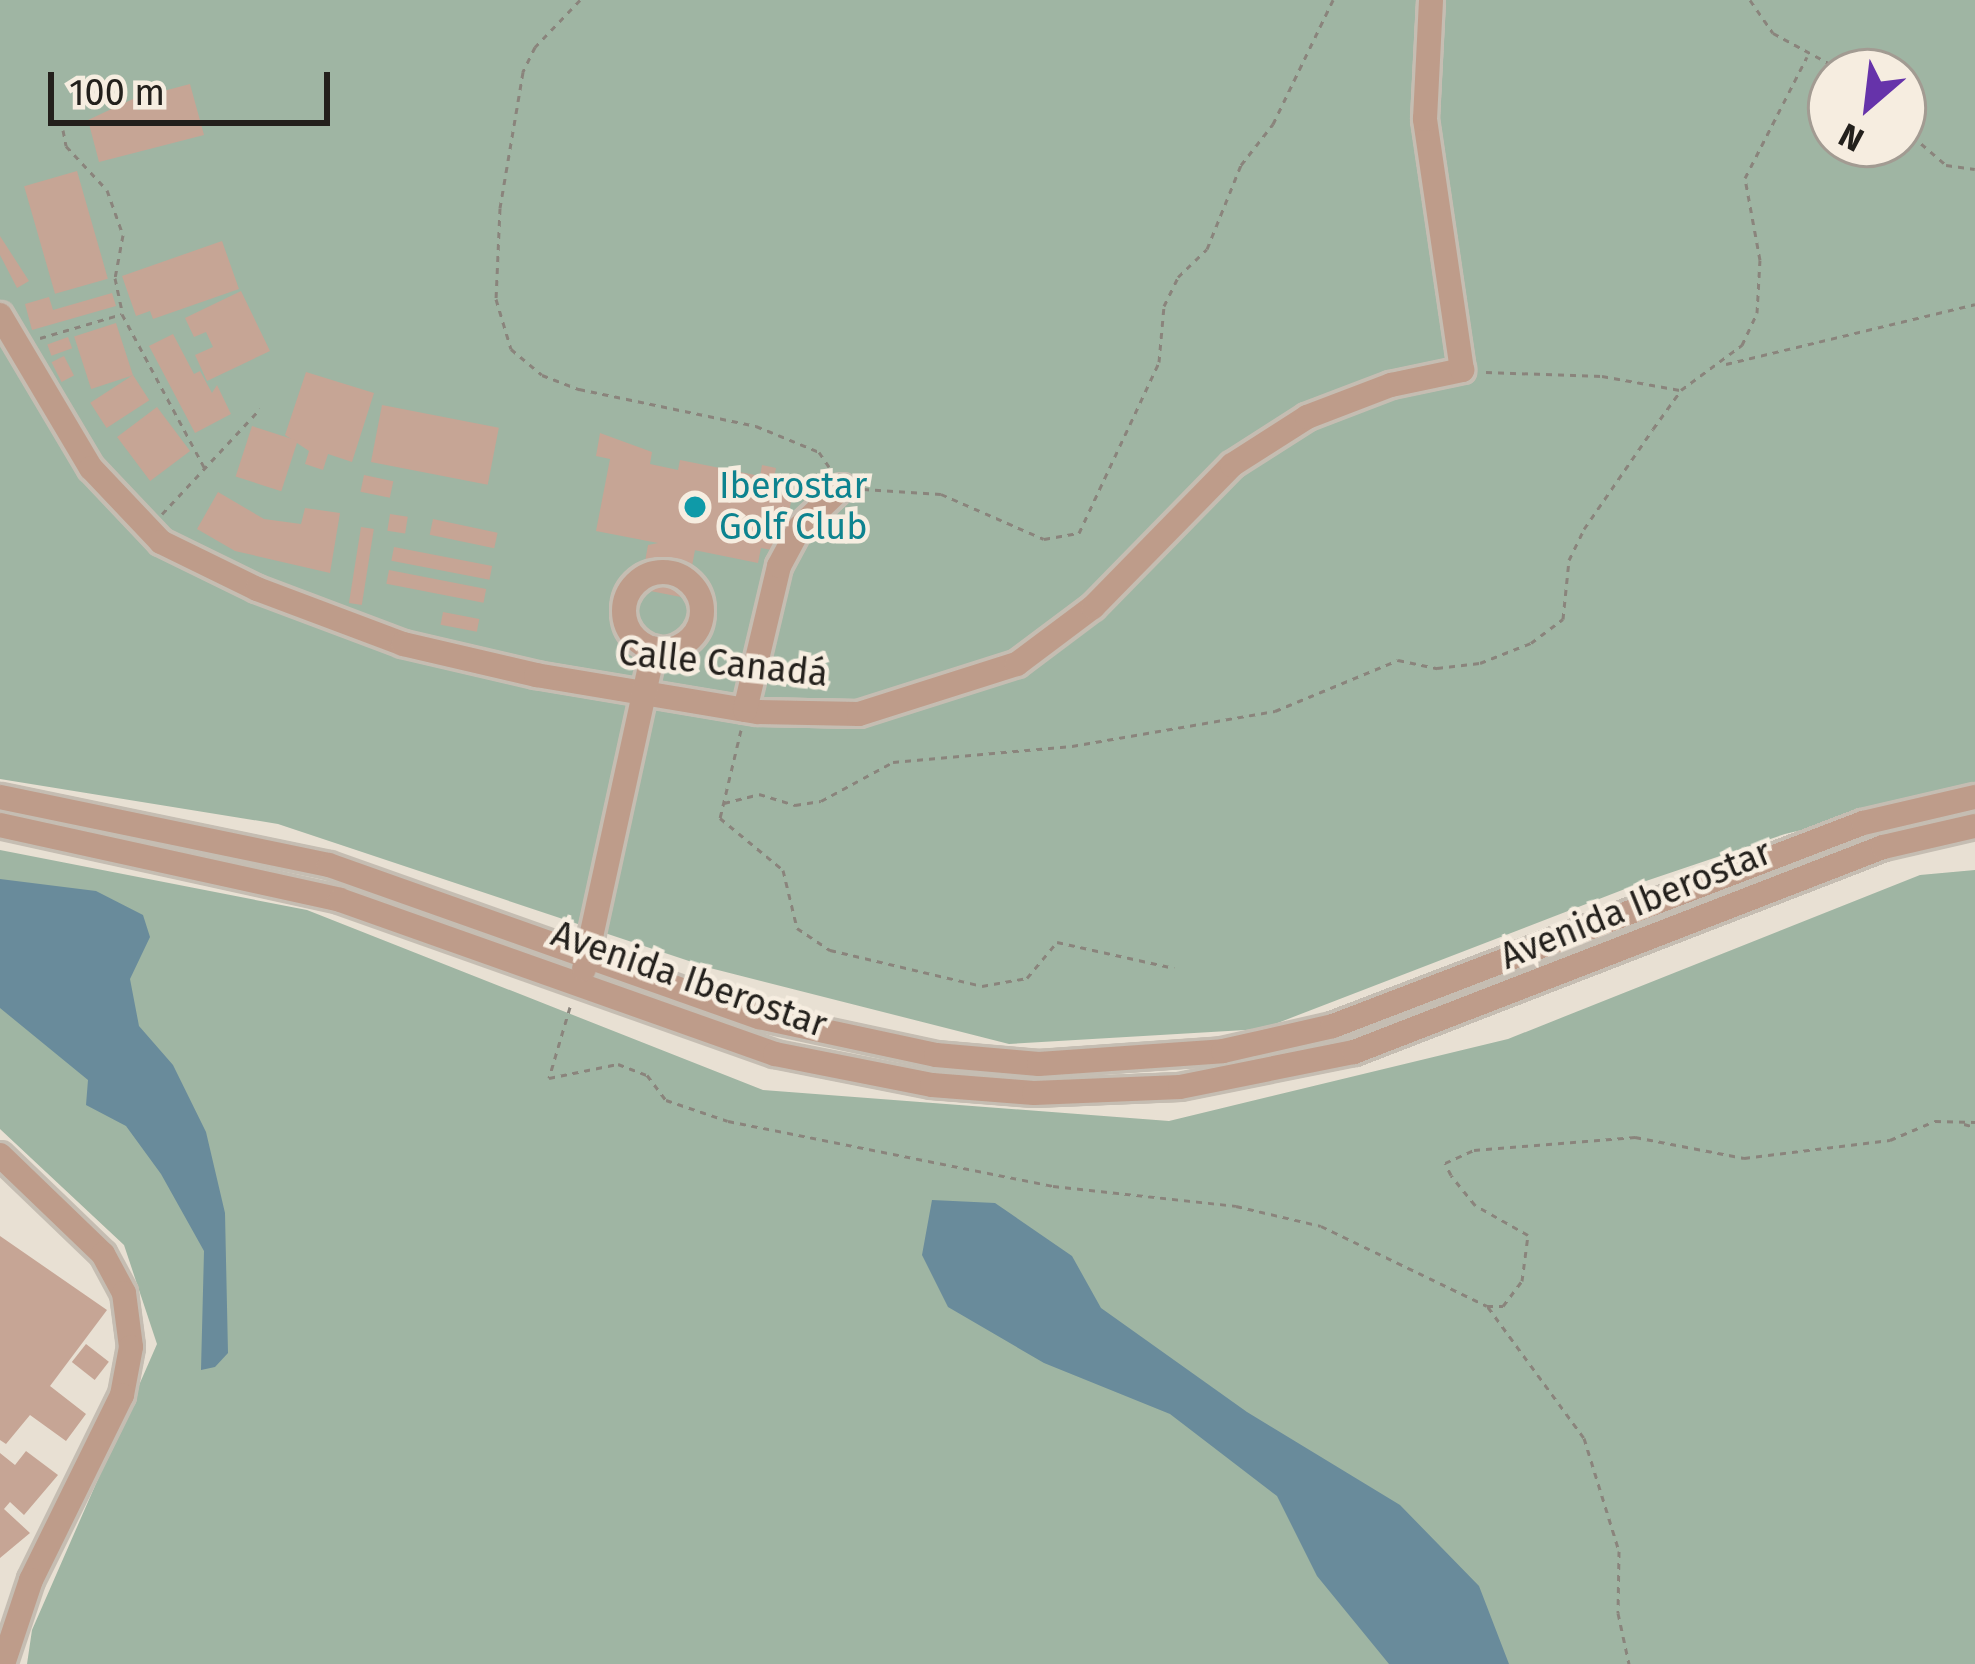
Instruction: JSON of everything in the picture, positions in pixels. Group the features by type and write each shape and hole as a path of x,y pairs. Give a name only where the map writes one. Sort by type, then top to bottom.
{"street":[{"path":"1431,0 1425,119 1462,370"},
{"name":"Calle Canadá","path":"0,315 91,468 148,528 256,589 403,644 644,696 745,710 859,714 1017,664 1094,607 1232,465 1306,417 1390,385 1462,370"},
{"path":"745,710 779,566 800,527 842,487"},
{"path":"580,982 655,649"},
{"name":"Avenida Iberostar","path":"0,797 286,854 588,953 759,1017 936,1055 1039,1064 1223,1051 1412,1002 1776,855 1975,797"},
{"name":"Avenida Iberostar","path":"0,826 340,900 775,1054 915,1082 1034,1093 1180,1087 1391,1041 1806,875 1975,826"},
{"path":"0,1155 103,1254 124,1293 131,1347 122,1395 31,1580 4,1664"}],"path":[{"path":"580,0 535,47 523,73 496,276 511,349 542,375 579,389 756,426 819,452 842,487 941,494 1044,539 1079,533 1159,362 1164,306 1178,277 1207,250 1241,165 1274,124 1333,0"},
{"path":"1721,366 1757,313 1760,260 1744,178 1807,57 1773,33 1750,0"},
{"path":"63,130 66,146 107,190 122,235 115,278 122,314 205,469"},
{"path":"1927,149 1946,165 1975,169"},
{"path":"724,803 760,794 795,805 821,801 893,763 1072,746 1275,711 1398,659 1438,668 1480,663 1531,644 1562,619 1569,560 1583,529 1682,390 1721,366 1975,304"},
{"path":"16,346 122,314"},
{"path":"1462,370 1602,376 1682,390"},
{"path":"148,528 260,409"},
{"path":"745,710 721,818 783,870 797,928 830,950 982,986 1027,978 1057,942 1174,968"},
{"path":"580,982 549,1078 618,1064 646,1076 666,1100 728,1121 1054,1186 1236,1206 1321,1226 1487,1306 1503,1306 1522,1281 1528,1235 1475,1204 1451,1174 1445,1163 1474,1150 1636,1137 1744,1158 1890,1140 1956,1121 1975,1125"},
{"path":"1487,1306 1584,1438 1619,1551 1618,1613 1629,1664"}],"green space":[{"path":"0,0 1975,0 1975,788 1785,834 1643,882 1262,1029 1009,1044 710,968 278,824 0,779"},
{"path":"0,850 307,910 763,1090 1169,1121 1508,1039 1920,875 1975,870 1975,1664 27,1664 32,1630 157,1344 124,1245 0,1129"}],"water":[{"path":"0,879 96,891 143,915 150,937 130,979 139,1026 173,1065 206,1132 225,1213 228,1353 215,1367 201,1370 204,1251 161,1174 126,1126 86,1105 88,1080 0,1008"},
{"path":"932,1200 995,1203 1072,1256 1101,1308 1247,1412 1400,1505 1479,1586 1509,1664 1389,1664 1317,1576 1277,1496 1170,1414 1044,1363 948,1307 922,1255"}],"building":[{"path":"190,84 204,135 99,162 88,120 135,98 138,110 155,106 152,94"},
{"path":"77,171 108,279 55,294 24,186"},
{"path":"0,236 29,281 17,288 0,255"},
{"path":"222,241 239,289 153,319 150,311 136,316 122,276"},
{"path":"241,291 270,351 207,381 195,355 213,347 206,332 194,337 185,318"},
{"path":"112,293 116,306 32,330 25,304 49,297 53,310"},
{"path":"116,323 133,375 91,389 74,337"},
{"path":"173,334 194,374 200,371 212,393 217,385 231,414 195,433 149,346"},
{"path":"68,337 72,348 51,356 47,345"},
{"path":"64,356 74,376 62,382 52,362"},
{"path":"306,372 374,393 352,462 328,454 323,470 305,464 309,451 285,435"},
{"path":"133,375 149,400 107,428 90,403"},
{"path":"382,405 499,428 488,485 371,462"},
{"path":"157,407 190,451 150,481 117,437"},
{"path":"252,426 298,441 281,491 236,476"},
{"name":"Iberostar Golf Club","path":"600,433 652,452 650,464 678,470 680,460 760,476 762,465 776,468 771,492 792,496 787,524 762,519 759,534 780,538 777,551 761,548 758,563 695,550 686,598 640,589 648,545 658,543 596,531 610,459 596,456"},
{"path":"364,475 393,481 390,498 360,492"},
{"path":"218,492 264,519 301,524 305,508 340,513 330,573 235,551 197,529"},
{"path":"390,514 408,517 405,534 387,531"},
{"path":"433,519 498,533 494,548 430,535"},
{"path":"361,527 374,529 362,605 349,603"},
{"path":"394,547 492,566 489,580 391,561"},
{"path":"389,570 486,589 484,603 386,584"},
{"path":"443,612 479,619 477,632 441,625"},
{"path":"0,1236 107,1310 50,1386 86,1414 66,1441 30,1415 6,1444 0,1440"},
{"path":"86,1344 109,1362 95,1380 72,1362"},
{"path":"26,1451 58,1475 24,1515 10,1502 4,1509 30,1533 0,1558 0,1453 15,1465"}],"place":[{"name":"Iberostar Golf Club","path":"695,507"}]}
